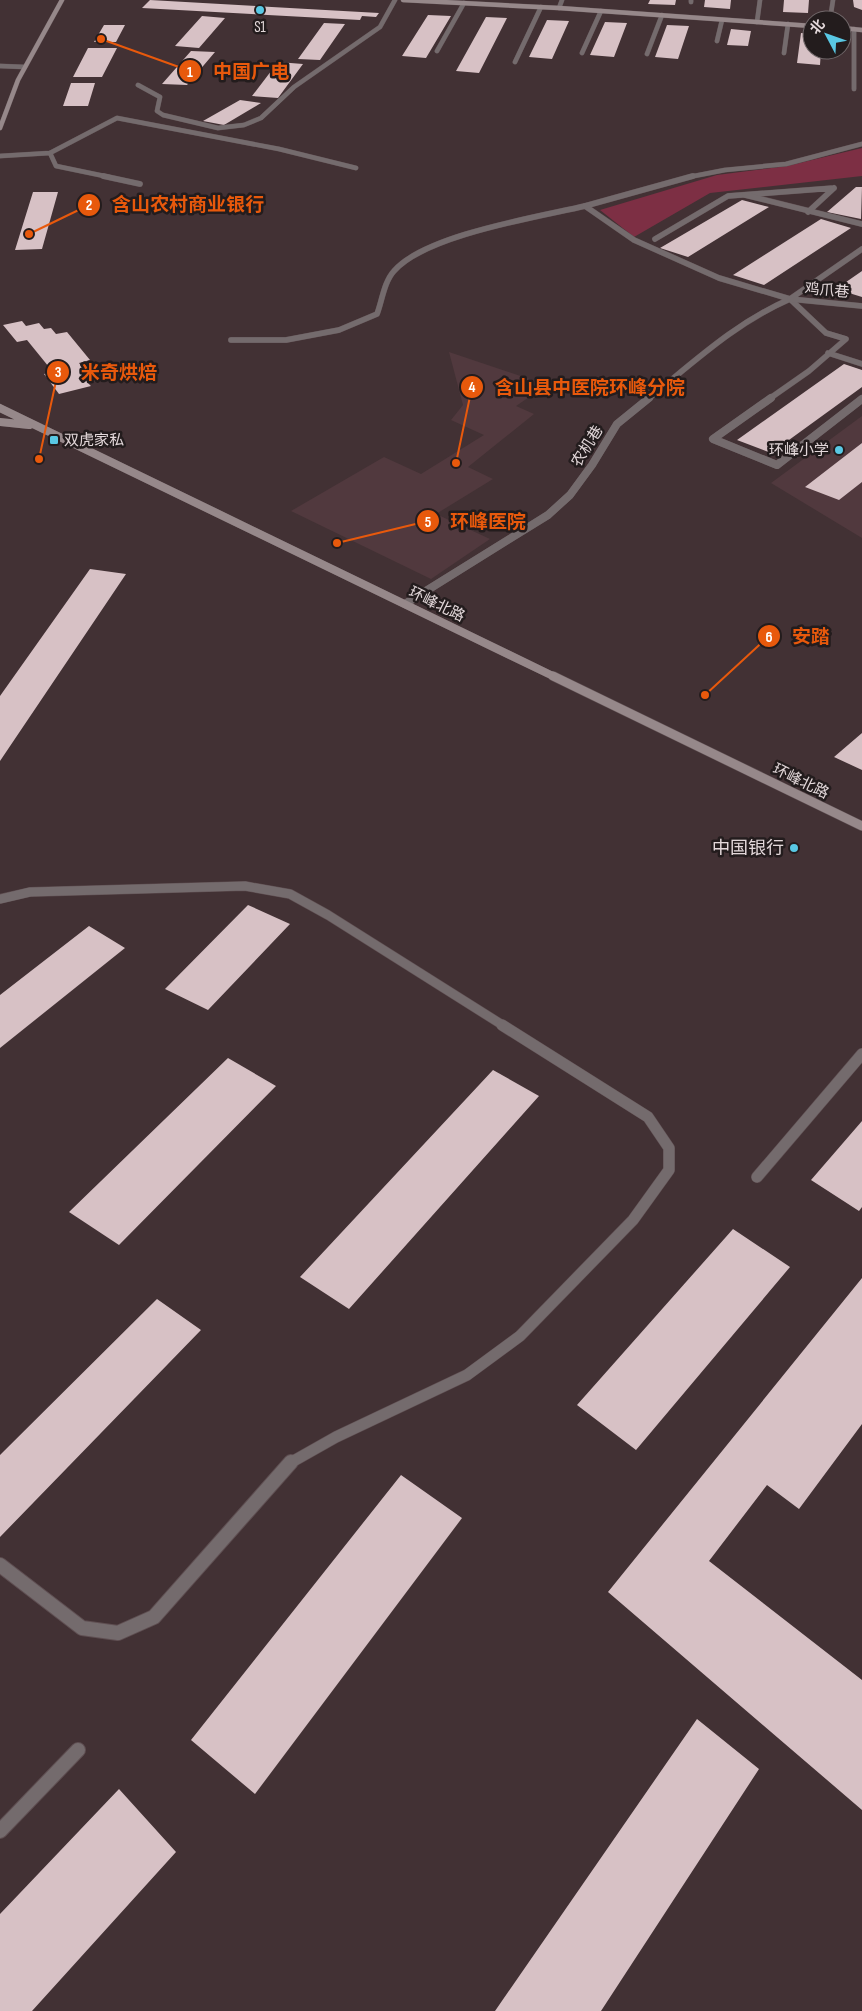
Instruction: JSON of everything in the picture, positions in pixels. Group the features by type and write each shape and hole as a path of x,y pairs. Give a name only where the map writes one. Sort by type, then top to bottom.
{"main road":[{"path":"0,128 25,67 62,0"},
{"path":"403,0 559,8 802,25"},
{"path":"854,29 862,30"},
{"name":"环峰北路","path":"0,408 862,826"},
{"path":"0,422 38,427"}],"street":[{"path":"138,85 154,91 160,97 157,111 163,116 218,128 244,125 271,111 294,87 380,26 395,0"},
{"path":"559,8 562,0"},
{"path":"757,22 760,0"},
{"path":"437,51 464,3"},
{"path":"515,62 541,7"},
{"path":"582,53 601,11"},
{"path":"647,54 662,15"},
{"path":"717,40 722,20"},
{"path":"784,53 788,24"},
{"path":"854,29 854,89"},
{"path":"0,66 25,67"},
{"path":"0,156 50,153 117,118 279,149 356,168"},
{"path":"231,340 286,340 339,330 377,314 394,272 410,259 445,241 694,176 725,170 786,164 862,144"},
{"path":"50,153 56,166 140,184"},
{"path":"654,239 728,196 834,188 808,212"},
{"path":"745,195 862,224"},
{"name":"鸡爪巷","path":"585,206 634,240 719,278 790,299 862,306"},
{"name":"农机巷","path":"405,604 548,515 570,495 592,465 617,424 735,328 763,311 790,299 862,249"},
{"path":"790,299 826,333 846,339 809,371 713,439 777,464 862,399"},
{"path":"828,353 862,364"},
{"path":"0,899 30,892 245,886 290,894 328,915 648,1117 669,1148 669,1170 634,1220 520,1336 467,1376 336,1437 291,1462 154,1617 118,1633 82,1628 0,1565"},
{"path":"757,1177 862,1054"},
{"path":"0,1831 78,1750"}],"shaded area":[{"path":"862,148 862,176 710,193 634,237 600,210 717,175 787,166"},
{"path":"449,352 547,385 516,406 534,414 468,467 493,479 436,514 490,539 431,579 291,511 384,457 421,474 484,435 451,420 463,405"},
{"name":"环峰小学","path":"862,416 862,538 771,483"}],"building":[{"name":"S1","path":"150,0 379,13 376,17 362,16 360,20 142,8"},
{"path":"650,0 676,0 675,5 648,4"},
{"path":"705,0 731,0 730,9 704,7"},
{"path":"784,0 809,0 808,10 802,10 802,13 783,12"},
{"path":"853,0 862,0 862,10 854,7"},
{"path":"428,15 451,16 426,58 402,56"},
{"path":"202,16 225,18 199,48 175,46"},
{"path":"486,17 507,18 479,73 456,71"},
{"path":"547,20 569,21 552,59 529,57"},
{"path":"605,22 627,23 614,57 590,55"},
{"path":"324,23 345,24 320,60 298,59"},
{"path":"104,25 125,25 116,42 94,42"},
{"path":"667,25 689,26 678,59 655,57"},
{"path":"731,29 751,31 748,46 727,45"},
{"path":"802,33 802,60 820,60 820,65 797,63"},
{"path":"88,48 117,48 102,77 73,77"},
{"path":"191,51 215,52 187,85 162,84"},
{"path":"278,62 303,64 278,98 252,96"},
{"path":"71,83 95,83 88,106 63,106"},
{"path":"240,100 261,103 224,125 203,121"},
{"path":"856,187 862,187 861,219 827,212"},
{"path":"33,192 58,192 42,249 15,250"},
{"path":"742,200 769,207 688,257 660,248"},
{"path":"821,219 851,228 764,285 733,275"},
{"path":"862,271 862,297 836,289"},
{"path":"22,321 26,326 39,323 44,329 51,328 56,334 67,332 90,360 79,363 82,367 86,366 98,380 88,383 91,386 59,394 44,374 53,372 27,340 17,342 3,325"},
{"path":"844,364 862,370 862,387 771,453 737,440"},
{"path":"862,443 862,482 839,500 805,487"},
{"path":"90,569 126,574 0,761 0,696"},
{"path":"862,733 862,770 834,757"},
{"path":"248,905 290,924 208,1010 165,989"},
{"path":"89,926 125,948 0,1048 0,995"},
{"path":"228,1058 276,1086 119,1245 69,1212"},
{"path":"493,1070 539,1096 349,1309 300,1277"},
{"path":"862,1121 862,1207 859,1211 811,1180"},
{"path":"733,1229 790,1267 636,1450 577,1405"},
{"path":"862,1278 862,1424 799,1509 767,1485 709,1561 862,1680 862,1810 608,1592"},
{"path":"157,1299 201,1330 0,1537 0,1455"},
{"path":"401,1475 462,1518 255,1794 191,1740"},
{"path":"697,1719 759,1769 601,2011 495,2011"},
{"path":"119,1789 176,1852 32,2011 0,2011 0,1914"}],"place":[{"name":"S1","path":"260,10"},
{"name":"中国广电","path":"101,39"},
{"name":"含山农村商业银行","path":"29,234"},
{"name":"双虎家私","path":"54,440"},
{"name":"环峰小学","path":"839,450"},
{"name":"米奇烘焙","path":"39,459"},
{"name":"含山县中医院环峰分院","path":"456,463"},
{"name":"环峰医院","path":"337,543"},
{"name":"安踏","path":"705,695"},
{"name":"中国银行","path":"794,848"}]}
